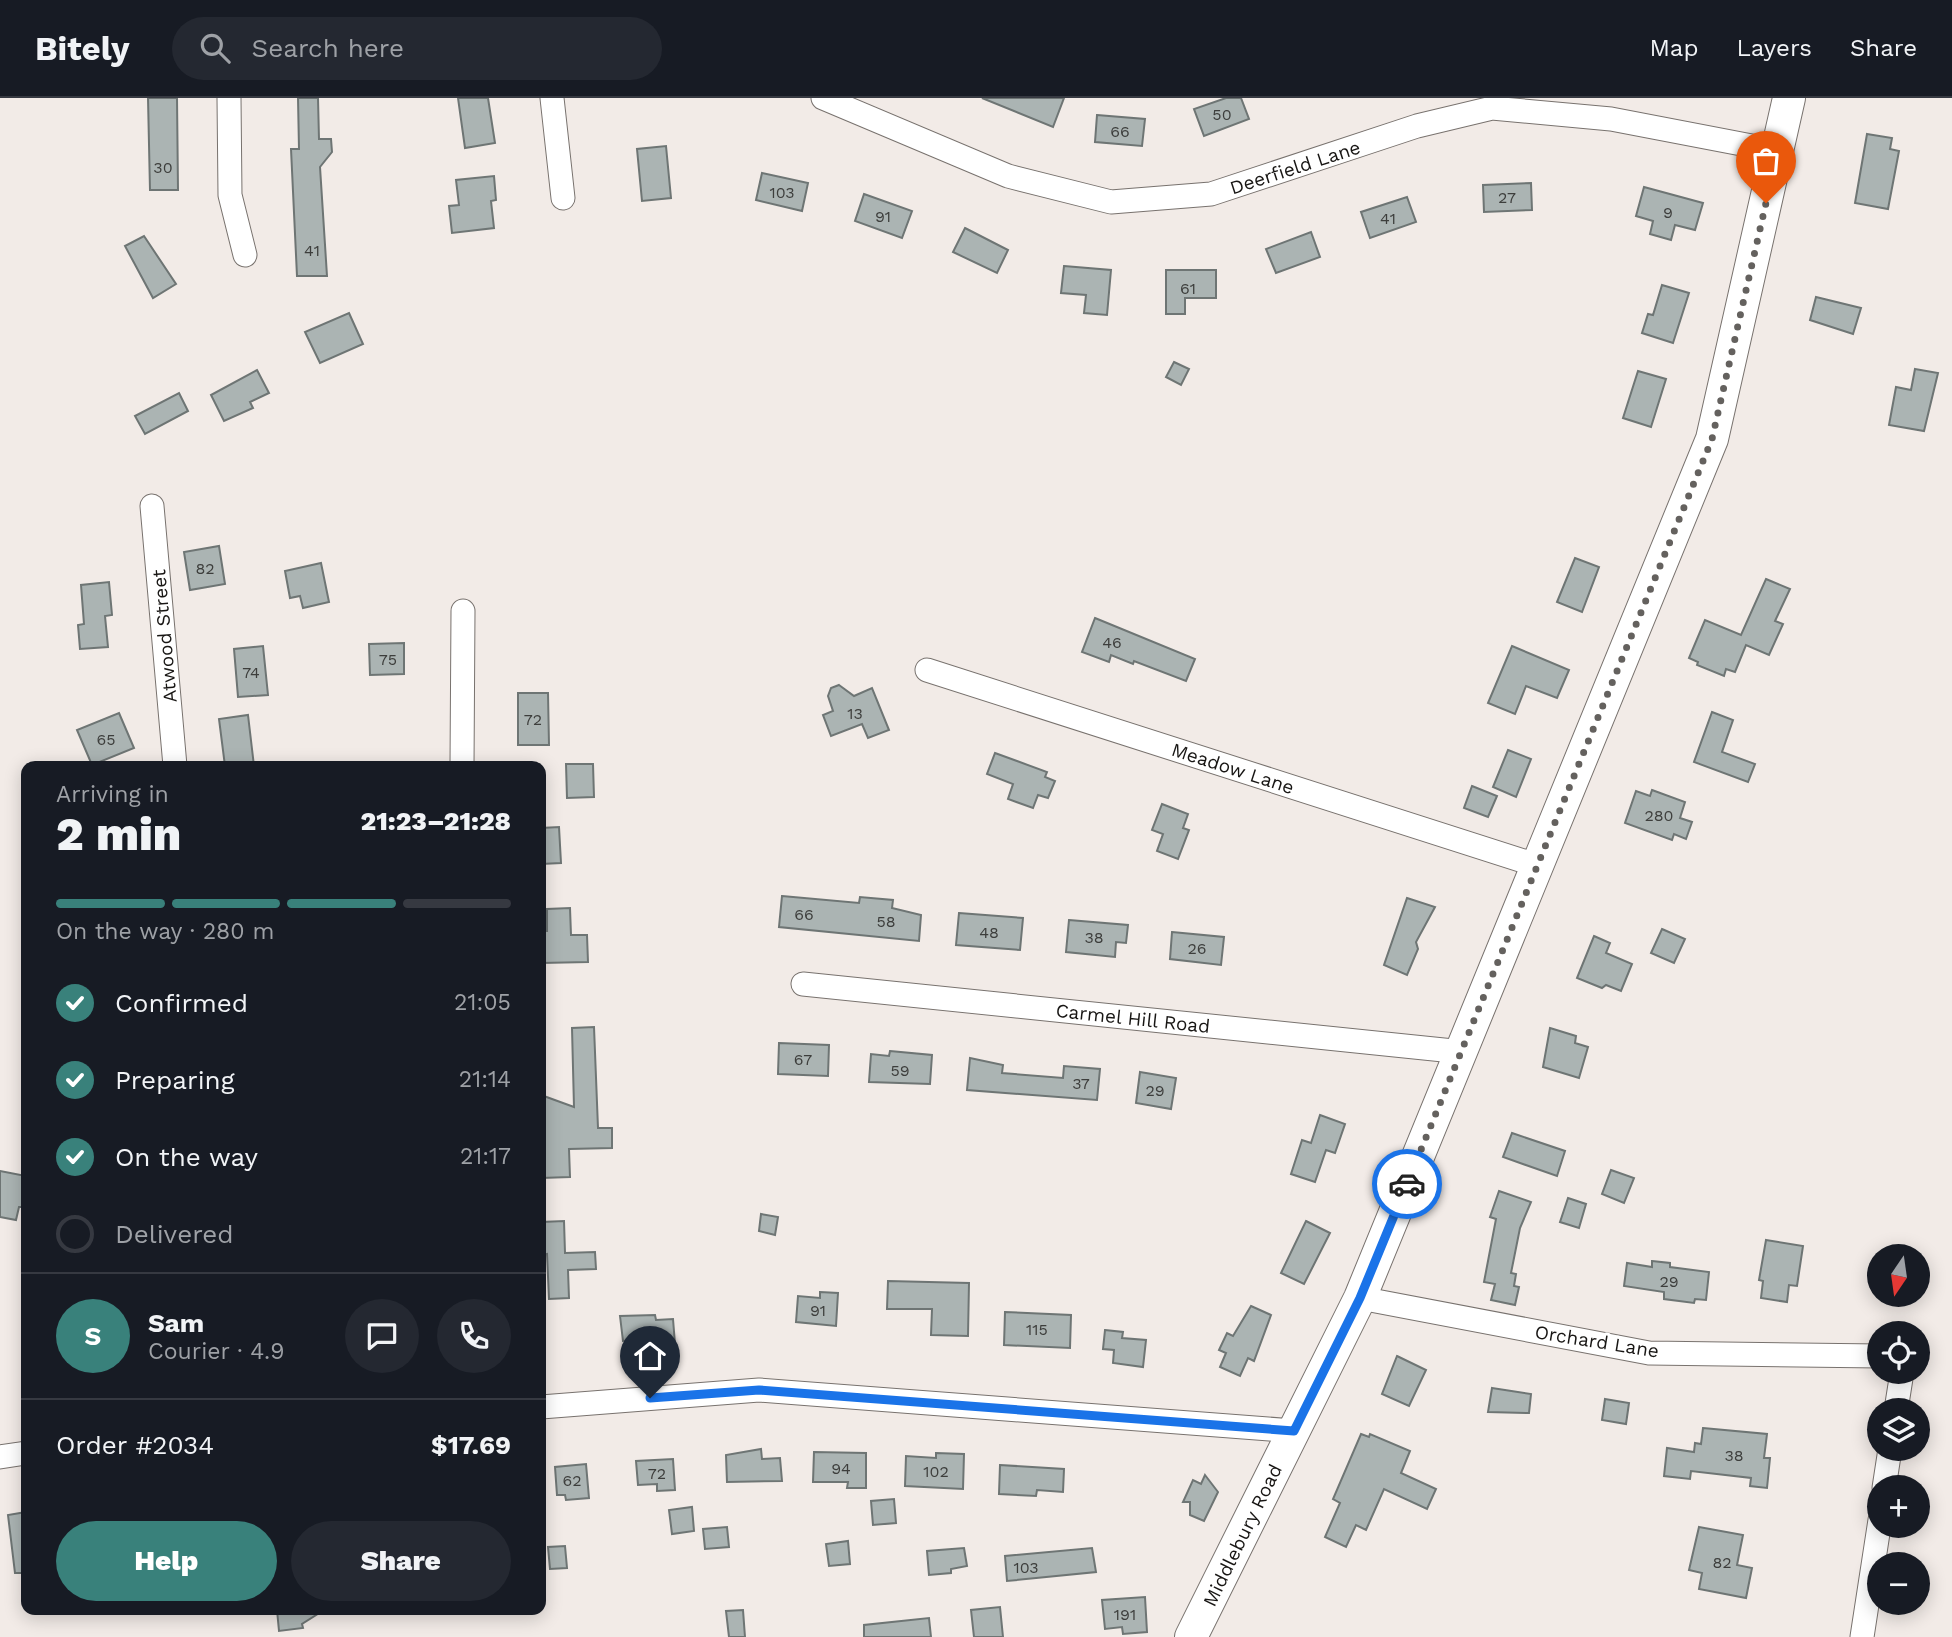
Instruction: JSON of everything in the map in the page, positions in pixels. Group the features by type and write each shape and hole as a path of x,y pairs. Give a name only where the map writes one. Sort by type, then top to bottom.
{"street":[{"path":"229,98 230,195 245,256"},
{"path":"552,98 563,198"},
{"name":"Deerfield Lane","path":"823,98 1008,176 1111,202 1211,194 1417,126 1492,108 1611,120 1778,151"},
{"name":"Middlebury Road","path":"1191,1637 1360,1298 1712,439 1789,98"},
{"name":"Atwood Street","path":"152,506 175,761"},
{"path":"462,761 463,611"},
{"name":"Meadow Lane","path":"927,670 1539,866"},
{"name":"Carmel Hill Road","path":"803,984 1463,1052"},
{"name":"Orchard Lane","path":"1360,1298 1650,1353 1867,1356"},
{"path":"546,1407 759,1390 1294,1431"},
{"path":"0,1457 21,1454"},
{"path":"1862,1637 1877,1538"}],"building":[{"path":"148,98 177,98 178,190 150,190"},
{"path":"298,98 318,98 319,139 331,139 332,152 320,167 327,276 297,276 291,149 299,149"},
{"path":"458,98 488,98 495,143 465,148"},
{"path":"982,98 1064,98 1053,127"},
{"path":"1226,98 1241,98 1249,119 1204,136 1194,109"},
{"path":"1097,115 1145,119 1142,146 1095,142"},
{"path":"1867,134 1892,138 1890,149 1899,151 1888,209 1855,203"},
{"path":"666,146 671,198 642,201 637,149"},
{"path":"762,173 808,183 802,211 756,200"},
{"path":"494,176 496,200 491,201 494,228 452,233 449,206 459,205 456,180"},
{"path":"1531,183 1532,210 1484,212 1483,185"},
{"path":"1644,187 1703,203 1695,230 1675,225 1671,240 1650,234 1653,221 1636,216"},
{"path":"864,194 912,211 902,238 855,221"},
{"path":"1407,197 1416,222 1370,238 1361,212"},
{"path":"965,228 1008,250 997,273 953,252"},
{"path":"1311,232 1320,257 1276,273 1266,249"},
{"path":"144,236 176,284 153,298 125,246"},
{"path":"1064,266 1111,270 1107,315 1084,313 1086,295 1061,293"},
{"path":"1166,270 1216,270 1216,298 1185,298 1185,314 1166,314"},
{"path":"1662,285 1689,293 1673,343 1642,333 1648,314 1653,315"},
{"path":"1816,297 1861,308 1853,334 1810,320"},
{"path":"349,313 363,344 320,363 305,332"},
{"path":"1174,362 1189,369 1181,385 1166,377"},
{"path":"1915,369 1938,373 1924,431 1889,425 1896,387 1911,390"},
{"path":"257,370 269,393 250,402 253,408 224,421 211,395"},
{"path":"1638,371 1666,379 1651,427 1623,418"},
{"path":"179,393 188,411 145,434 135,416"},
{"path":"219,546 225,584 190,590 184,552"},
{"path":"1575,558 1599,567 1582,612 1557,602"},
{"path":"321,563 329,602 303,608 300,596 290,598 285,571"},
{"path":"1766,579 1790,589 1775,621 1783,624 1769,655 1746,645 1735,672 1726,669 1724,676 1697,665 1698,662 1689,658 1705,620 1741,635"},
{"path":"109,582 112,615 105,616 108,647 80,649 78,625 84,624 81,585"},
{"path":"1095,618 1195,659 1186,681 1134,661 1133,664 1111,655 1109,662 1082,652"},
{"path":"404,643 404,674 370,675 369,644"},
{"path":"263,646 268,695 238,697 234,649"},
{"path":"1512,646 1569,670 1557,698 1526,686 1515,714 1488,703"},
{"path":"839,685 854,696 872,688 889,730 868,738 862,724 831,736 823,715 833,711 828,696 831,688"},
{"path":"518,693 548,693 549,745 518,745"},
{"path":"1712,712 1733,720 1722,752 1755,764 1748,782 1694,762"},
{"path":"119,713 134,748 102,761 90,761 77,730"},
{"path":"248,715 253,761 224,761 219,719"},
{"path":"1508,750 1531,759 1516,797 1493,787"},
{"path":"995,753 1047,772 1045,777 1055,781 1048,798 1038,795 1033,808 1008,799 1013,784 987,774"},
{"path":"566,764 593,764 594,797 567,798"},
{"path":"1472,786 1497,796 1488,817 1464,808"},
{"path":"1652,790 1685,802 1680,818 1692,822 1686,839 1674,834 1672,840 1625,823 1636,791 1650,796"},
{"path":"1162,804 1188,814 1183,828 1189,830 1178,859 1157,851 1163,834 1152,830"},
{"path":"559,827 561,863 546,864 546,828"},
{"path":"782,896 859,903 860,897 893,900 892,908 921,915 919,941 779,927"},
{"path":"1407,898 1435,907 1416,942 1418,949 1407,975 1384,965"},
{"path":"570,908 571,935 587,935 588,962 546,963 547,909"},
{"path":"959,913 1023,918 1020,950 956,945"},
{"path":"1069,920 1128,925 1126,943 1116,942 1115,957 1066,952"},
{"path":"1662,929 1685,939 1674,963 1651,953"},
{"path":"1172,932 1224,937 1221,965 1170,959"},
{"path":"1594,936 1610,943 1606,953 1632,964 1621,991 1606,985 1602,988 1577,978"},
{"path":"594,1027 598,1128 612,1128 612,1148 569,1149 570,1177 546,1178 546,1097 574,1107 572,1028"},
{"path":"1550,1028 1576,1036 1575,1043 1588,1047 1579,1078 1543,1067"},
{"path":"779,1043 829,1045 828,1076 778,1074"},
{"path":"890,1051 932,1055 930,1084 869,1082 871,1054 889,1056"},
{"path":"970,1058 1003,1065 1002,1073 1063,1078 1064,1066 1100,1069 1097,1100 967,1090"},
{"path":"1140,1072 1176,1078 1171,1109 1136,1103"},
{"path":"1320,1115 1345,1124 1335,1153 1326,1150 1315,1182 1291,1174 1302,1140 1311,1143"},
{"path":"1512,1133 1565,1151 1557,1176 1503,1157"},
{"path":"1611,1170 1634,1178 1624,1203 1602,1194"},
{"path":"0,1171 21,1175 21,1207 16,1220 0,1217"},
{"path":"1499,1191 1531,1202 1520,1228 1511,1273 1516,1274 1514,1286 1519,1287 1515,1305 1491,1300 1495,1284 1484,1282 1496,1219 1490,1217"},
{"path":"1568,1198 1586,1204 1579,1228 1560,1222"},
{"path":"761,1214 778,1217 775,1235 759,1231"},
{"path":"564,1221 565,1253 595,1252 596,1269 568,1270 569,1298 549,1299 546,1222"},
{"path":"1306,1221 1330,1233 1304,1284 1281,1273"},
{"path":"1766,1240 1803,1246 1797,1286 1789,1285 1787,1302 1761,1298 1763,1281 1759,1280"},
{"path":"1652,1261 1670,1263 1670,1267 1709,1272 1706,1300 1695,1299 1694,1303 1664,1299 1664,1292 1624,1286 1627,1263 1652,1267"},
{"path":"888,1281 969,1283 968,1336 931,1335 932,1309 887,1309"},
{"path":"820,1292 838,1293 836,1326 796,1322 798,1296 820,1298"},
{"path":"1251,1306 1271,1315 1254,1361 1248,1358 1240,1376 1220,1367 1226,1353 1219,1350 1227,1333 1233,1336"},
{"path":"1005,1312 1071,1315 1070,1348 1004,1345"},
{"path":"655,1315 656,1320 673,1319 675,1344 643,1347 642,1339 623,1341 620,1316"},
{"path":"1105,1330 1123,1332 1122,1338 1146,1340 1143,1367 1113,1363 1114,1350 1103,1349"},
{"path":"1397,1356 1426,1370 1409,1406 1382,1394"},
{"path":"1492,1388 1531,1394 1529,1413 1488,1412"},
{"path":"1605,1399 1629,1403 1626,1424 1602,1420"},
{"path":"1703,1428 1767,1434 1764,1458 1770,1458 1767,1488 1750,1486 1751,1478 1691,1471 1690,1479 1664,1476 1667,1448 1694,1452 1695,1443 1701,1444"},
{"path":"1361,1434 1369,1437 1370,1434 1410,1451 1401,1473 1436,1489 1427,1509 1384,1489 1366,1530 1356,1525 1346,1547 1325,1537 1340,1503 1333,1499"},
{"path":"761,1449 762,1459 780,1458 782,1481 727,1482 726,1455"},
{"path":"814,1452 866,1453 866,1488 847,1488 848,1482 813,1482"},
{"path":"936,1453 964,1454 963,1489 905,1486 906,1456 936,1458"},
{"path":"673,1459 675,1490 657,1491 657,1484 638,1485 636,1461"},
{"path":"586,1464 589,1498 566,1500 565,1495 557,1495 555,1467"},
{"path":"1000,1465 1064,1469 1063,1492 1037,1490 1036,1496 999,1494"},
{"path":"1205,1475 1218,1492 1204,1521 1190,1515 1190,1502 1183,1502 1193,1480 1201,1484"},
{"path":"894,1499 896,1523 873,1525 871,1501"},
{"path":"692,1507 694,1531 672,1534 669,1510"},
{"path":"21,1513 21,1573 15,1573 8,1515"},
{"path":"727,1527 729,1547 705,1549 703,1529"},
{"path":"1699,1527 1743,1535 1737,1565 1752,1568 1746,1598 1699,1589 1702,1573 1689,1570"},
{"path":"848,1541 850,1564 829,1566 826,1544"},
{"path":"565,1546 567,1568 550,1569 548,1547"},
{"path":"964,1548 967,1566 951,1569 951,1573 929,1575 927,1551"},
{"path":"1092,1548 1096,1572 1007,1581 1005,1556"},
{"path":"1145,1597 1147,1632 1123,1634 1122,1627 1105,1629 1102,1600"},
{"path":"1000,1607 1003,1637 974,1637 971,1610"},
{"path":"743,1610 745,1637 729,1637 726,1611"},
{"path":"277,1615 316,1615 302,1624 303,1628 279,1631"},
{"path":"929,1618 931,1637 864,1637 864,1625"}],"way so far":[{"path":"1407,1184 1712,439 1766,203"}],"route":[{"path":"650,1398 759,1390 1294,1431 1360,1298 1407,1184"}]}
